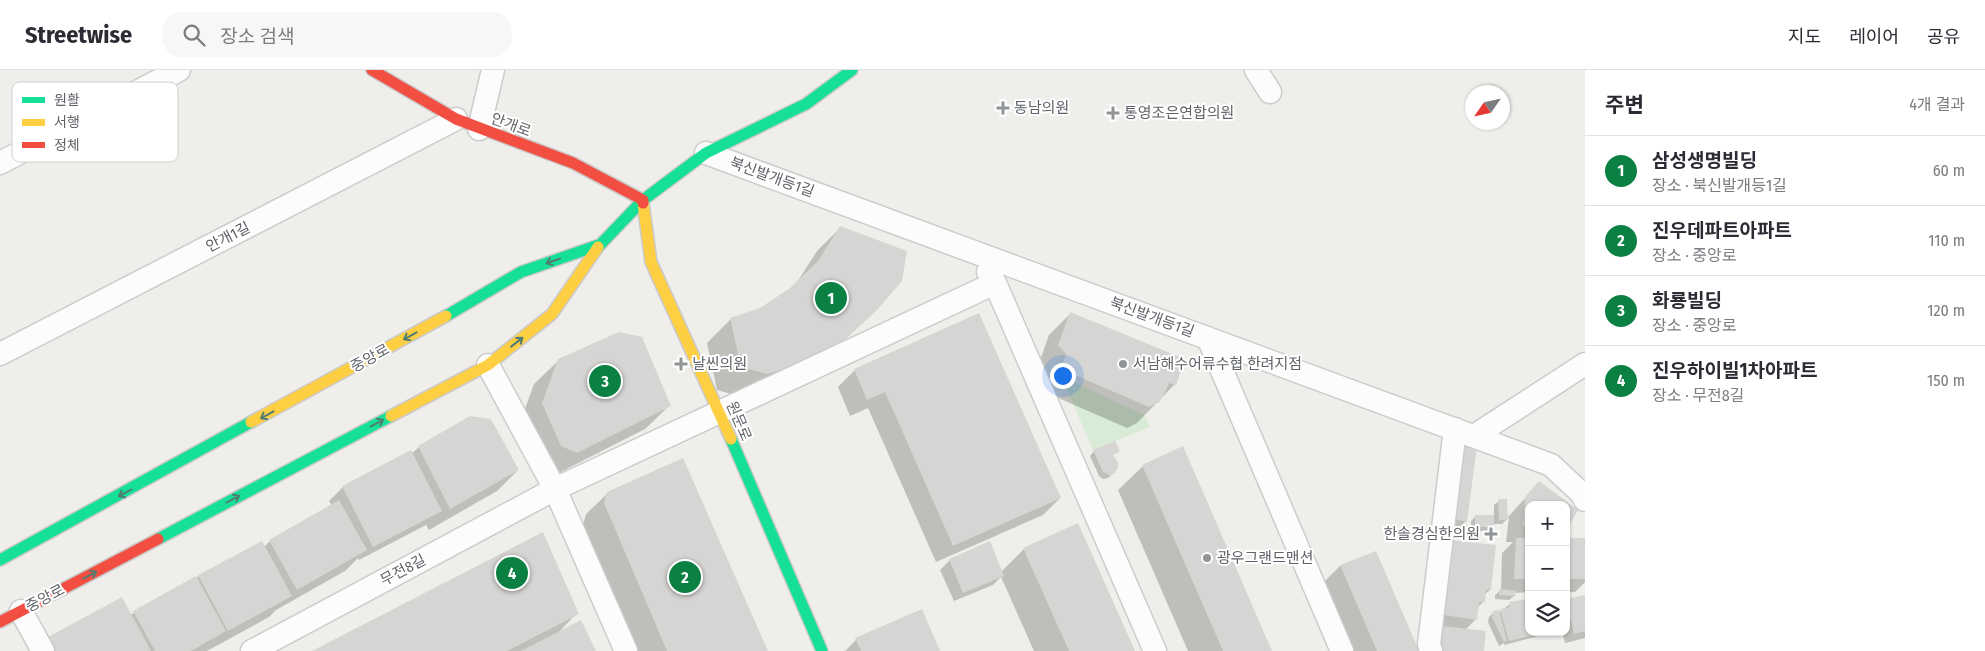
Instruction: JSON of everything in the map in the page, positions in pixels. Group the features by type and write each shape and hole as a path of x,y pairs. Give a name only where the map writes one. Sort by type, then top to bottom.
{"street":[{"path":"156,82 179,70"},
{"name":"안개로","path":"372,70 456,119 572,163 643,200"},
{"path":"479,129 493,70"},
{"path":"599,245 643,200 706,153 806,104 852,70"},
{"path":"1256,70 1270,92"},
{"name":"안개1길","path":"0,354 456,119"},
{"name":"북신발개등1길","path":"706,153 1551,465 1585,500"},
{"path":"0,163 12,157"},
{"name":"원문로","path":"643,200 651,262 719,412 822,651"},
{"name":"중앙로","path":"0,622 488,365 552,314 599,245"},
{"name":"중앙로","path":"0,560 450,314 521,272 599,245"},
{"path":"976,252 995,283 1155,651"},
{"path":"555,489 995,283"},
{"path":"1208,338 1342,651"},
{"path":"1431,651 1429,644 1465,433 1585,364"},
{"path":"488,365 555,489 626,651"},
{"name":"무전8길","path":"252,651 555,489"},
{"path":"21,611 43,651"}],"green space":[{"path":"1061,376 1144,415 1150,427 1093,450"}],"building":[{"path":"840,226 907,251 902,281 877,310 847,338 808,362 767,374 741,367 730,318 760,308 790,288 818,261"},
{"name":"서남해수어류수협 한려지점","path":"1070,312 1185,359 1176,385 1169,383 1160,402 1149,407 1061,369 1066,354 1058,345"},
{"path":"979,313 1061,498 953,546 885,392 867,400 854,369"},
{"path":"619,332 642,337 671,406 577,453 561,446 542,403 558,359"},
{"path":"470,416 491,419 519,470 450,509 418,446"},
{"path":"1115,441 1120,451 1113,455 1118,462 1118,468 1114,474 1108,475 1103,472 1093,450"},
{"path":"1457,444 1477,446 1467,522 1450,518"},
{"name":"광우그랜드맨션","path":"1183,446 1272,651 1223,651 1142,465"},
{"path":"411,450 442,511 373,547 342,486"},
{"path":"683,458 768,651 667,651 604,503 607,492"},
{"path":"1539,481 1566,501 1525,501 1525,526 1523,526 1525,497"},
{"path":"1498,499 1507,499 1508,520 1499,520"},
{"path":"339,500 367,550 297,590 269,540"},
{"path":"1570,504 1578,510 1570,524"},
{"path":"1475,515 1494,515 1494,527 1475,527"},
{"path":"1078,523 1135,651 1069,651 1023,548"},
{"path":"543,532 579,614 507,651 312,651"},
{"path":"1516,538 1525,538 1525,579 1514,579"},
{"path":"1570,538 1585,538 1585,579 1570,579"},
{"path":"1450,540 1496,545 1491,590 1486,590 1485,602 1479,602 1477,620 1444,615"},
{"path":"262,541 292,596 228,631 198,575"},
{"path":"990,541 1004,576 963,593 949,559"},
{"path":"1376,551 1419,651 1377,651 1340,565"},
{"path":"196,576 226,631 191,651 155,651 133,611"},
{"path":"1499,589 1516,591 1515,596 1499,595"},
{"path":"1585,595 1585,631 1574,634 1570,616 1570,598"},
{"path":"122,597 151,651 56,651 48,637"},
{"path":"1525,599 1525,636 1529,636 1509,641 1500,609 1510,607 1509,602"},
{"path":"922,609 940,651 861,651 855,638"},
{"path":"1499,610 1507,641 1504,642 1492,617 1493,611"},
{"path":"581,620 596,651 521,651"},
{"path":"1443,626 1486,631 1484,651 1442,651"}],"traffic: fast":[{"path":"598,247 643,200 706,153 806,104 852,70"},
{"path":"446,316 521,272 599,245"},
{"path":"158,539 391,416"},
{"path":"0,560 251,422"},
{"path":"731,439 822,651"}],"traffic: slow":[{"path":"643,203 651,262 731,439"},
{"path":"391,416 488,365 552,314 598,247"},
{"path":"251,422 446,316"}],"traffic: jam":[{"path":"372,70 456,119 573,163 643,200 643,203"},
{"path":"0,622 158,539"}],"place":[{"name":"동남의원","path":"1003,108"},
{"name":"통영조은연합의원","path":"1113,113"},
{"name":"삼성생명빌딩","path":"831,298"},
{"name":"날씬의원","path":"681,364"},
{"name":"서남해수어류수협 한려지점","path":"1123,364"},
{"name":"화룡빌딩","path":"605,381"},
{"name":"한솔경심한의원","path":"1491,534"},
{"name":"광우그랜드맨션","path":"1207,558"},
{"name":"진우하이빌1차아파트","path":"512,573"},
{"name":"진우데파트아파트","path":"685,577"}]}
